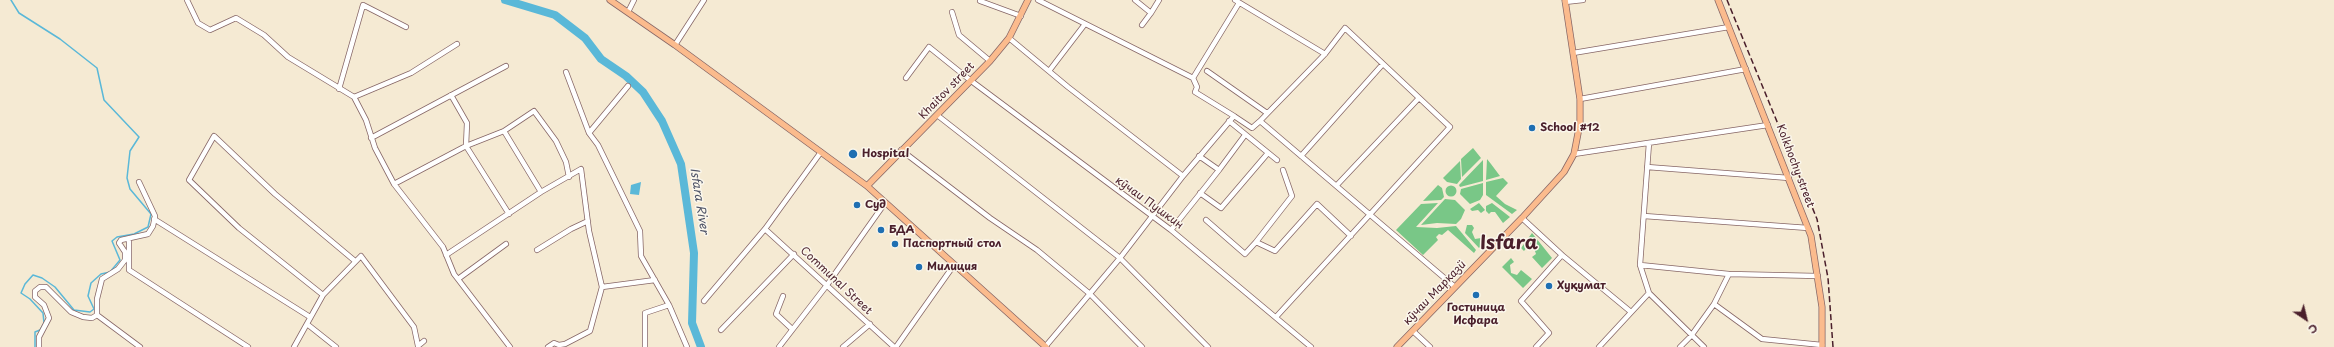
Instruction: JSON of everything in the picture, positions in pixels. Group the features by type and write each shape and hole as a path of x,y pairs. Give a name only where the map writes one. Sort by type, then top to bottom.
{"main road":[{"path":"610,0 675,45 867,186 1046,347"},
{"name":"Khaitov street","path":"867,186 990,61 1009,38 1028,0"},
{"name":"Kolkhochy street","path":"1718,0 1730,27 1808,228 1818,276 1822,306 1822,346"},
{"name":"кӯчаи Марказӣ","path":"1397,347 1522,218 1564,172 1574,154 1580,123 1580,99 1565,1"}],"street":[{"path":"187,0 198,23 210,30 236,18 264,35 288,57 354,97 366,120 372,138 394,184 443,248 458,279 510,347"},
{"path":"628,12 634,0"},
{"path":"675,45 704,0"},
{"path":"1038,0 1193,78 1197,87 1195,92 1252,128 1325,54 1345,28 1382,65 1450,127 1372,214 1276,317"},
{"path":"1135,0 1151,13"},
{"path":"1142,25 1159,0"},
{"path":"1565,1 1583,0"},
{"path":"980,1 1021,16"},
{"path":"1193,78 1237,1 1325,54"},
{"path":"339,89 363,5 406,28"},
{"path":"952,12 959,35 990,61"},
{"path":"1049,71 1085,24"},
{"path":"1573,53 1730,27"},
{"path":"1009,38 1183,176"},
{"path":"354,97 411,73 457,44"},
{"name":"кӯчаи Пушкин","path":"906,78 929,47 970,80 1150,216 1171,230 1311,347"},
{"path":"1301,156 1382,65"},
{"path":"372,138 506,66"},
{"path":"1580,99 1746,69"},
{"path":"566,72 589,133 598,145 640,231 641,256 669,304 688,347"},
{"path":"1207,72 1267,113"},
{"path":"589,133 628,86"},
{"path":"451,96 467,123 466,146 509,214"},
{"path":"1337,185 1419,98"},
{"path":"394,184 466,146 504,131 534,111 556,141 566,162 569,177"},
{"path":"937,115 1120,258 1208,347"},
{"path":"1046,347 1120,258 1150,216 1234,116"},
{"path":"1229,121 1277,160"},
{"path":"1260,121 1372,214 1455,287"},
{"path":"1574,154 1768,125"},
{"path":"504,131 541,192"},
{"path":"1171,230 1245,135"},
{"path":"323,295 239,228 189,180 214,136 275,194 355,261"},
{"path":"1649,143 1640,265 1649,293 1691,336 1704,347"},
{"path":"901,150 990,218 1026,242 1090,294 1142,347"},
{"path":"704,301 765,229 821,152"},
{"path":"1200,193 1220,208 1268,153"},
{"path":"1199,156 1219,170"},
{"path":"1647,167 1789,178"},
{"path":"446,255 541,192 581,169 588,221 602,288 590,331 565,344 559,345 554,343 548,347"},
{"path":"1206,220 1245,254 1292,196 1283,170"},
{"path":"97,314 97,299 102,279 118,269 125,260 125,252 119,243 121,240 148,234 153,226 154,219 151,206 139,182"},
{"path":"778,347 827,285 885,203"},
{"path":"1256,242 1275,251 1317,204 1351,236"},
{"path":"1644,216 1808,228"},
{"path":"1522,218 1562,255 1631,312"},
{"path":"154,219 310,317"},
{"path":"537,250 571,229 588,221"},
{"name":"Communal Street","path":"765,229 895,347"},
{"path":"130,239 129,270 248,347"},
{"path":"458,279 506,244"},
{"path":"721,330 794,254"},
{"path":"1536,347 1549,333 1520,301 1562,255"},
{"path":"294,347 323,295 361,256 414,327 418,346 424,341"},
{"path":"895,347 954,265"},
{"path":"1640,265 1729,274 1818,276"},
{"path":"1680,347 1691,336 1714,304 1729,274"},
{"path":"602,288 655,280"},
{"path":"39,347 40,337 49,318 44,305 35,297 35,291 40,287 46,287 71,312 83,317 92,318 97,314"},
{"path":"1599,347 1649,293"},
{"path":"783,296 776,314 792,329"},
{"path":"644,347 645,313 669,304"},
{"path":"1714,304 1762,339 1822,346"},
{"path":"97,314 140,347"},
{"path":"307,324 336,347"},
{"path":"843,347 870,324"},
{"path":"1413,331 1430,347"}],"green space":[{"path":"1473,148 1481,158 1462,177 1461,159"},
{"path":"1487,159 1491,164 1500,176 1486,180"},
{"path":"1483,160 1483,181 1460,187 1459,185"},
{"path":"1460,161 1461,179 1457,184 1447,182 1443,178"},
{"path":"1503,178 1508,183 1496,196 1505,204 1517,210 1512,214 1486,195 1486,182"},
{"path":"1483,183 1483,195 1480,200 1470,204 1460,194 1461,189"},
{"path":"1438,185 1442,188 1444,197 1441,200 1423,201"},
{"path":"1451,185 1455,187 1457,191 1455,195 1451,197 1447,195 1445,191 1447,187"},
{"path":"1445,199 1455,200 1465,210 1461,219 1456,224 1437,223 1421,225"},
{"path":"1438,203 1416,227 1437,228 1456,226 1476,250 1474,253 1448,230 1442,235 1439,234 1436,237 1438,240 1423,255 1396,230 1421,204"},
{"path":"1479,203 1485,210 1481,213 1478,210 1472,211 1470,209"},
{"path":"1492,203 1510,217 1503,223 1495,212 1491,212 1489,214 1486,211 1486,206"},
{"path":"1467,225 1472,225 1474,228 1472,232 1475,239 1481,238 1485,242 1479,248 1465,233"},
{"path":"1532,233 1552,258 1542,268 1532,257 1536,254 1534,248 1528,246 1524,251 1521,248"},
{"path":"1511,258 1514,262 1510,265 1511,273 1517,275 1521,270 1532,279 1523,288 1502,267"}],"water":[{"path":"641,182 639,195 630,194 631,185"}],"waterway":[{"path":"11,0 19,13 60,39 97,68 104,100 139,137 130,151 127,178 130,189 151,214 148,227 134,234 117,237 112,241 120,260 110,272 101,274 91,283 88,296 94,309 90,312 74,310 55,287 42,278 33,275 25,284 21,293 30,299 43,313 44,323 40,330 35,332 35,347"},
{"name":"Isfara River","path":"505,0 555,15 585,38 601,59 626,76 643,92 662,121 681,164 694,253 692,323 701,347"}],"railway":[{"path":"1727,0 1817,219 1828,278 1833,347"}],"place":[{"name":"School #12","path":"1532,128"},
{"name":"Hospital","path":"853,154"},
{"name":"Суд","path":"857,205"},
{"name":"БДА","path":"881,230"},
{"name":"Паспортный стол","path":"895,244"},
{"name":"Милиция","path":"919,267"},
{"name":"Хуқумат","path":"1549,286"},
{"name":"Гостиница Исфара","path":"1476,295"}],"district":[{"name":"Isfara","path":"1509,244"}]}
